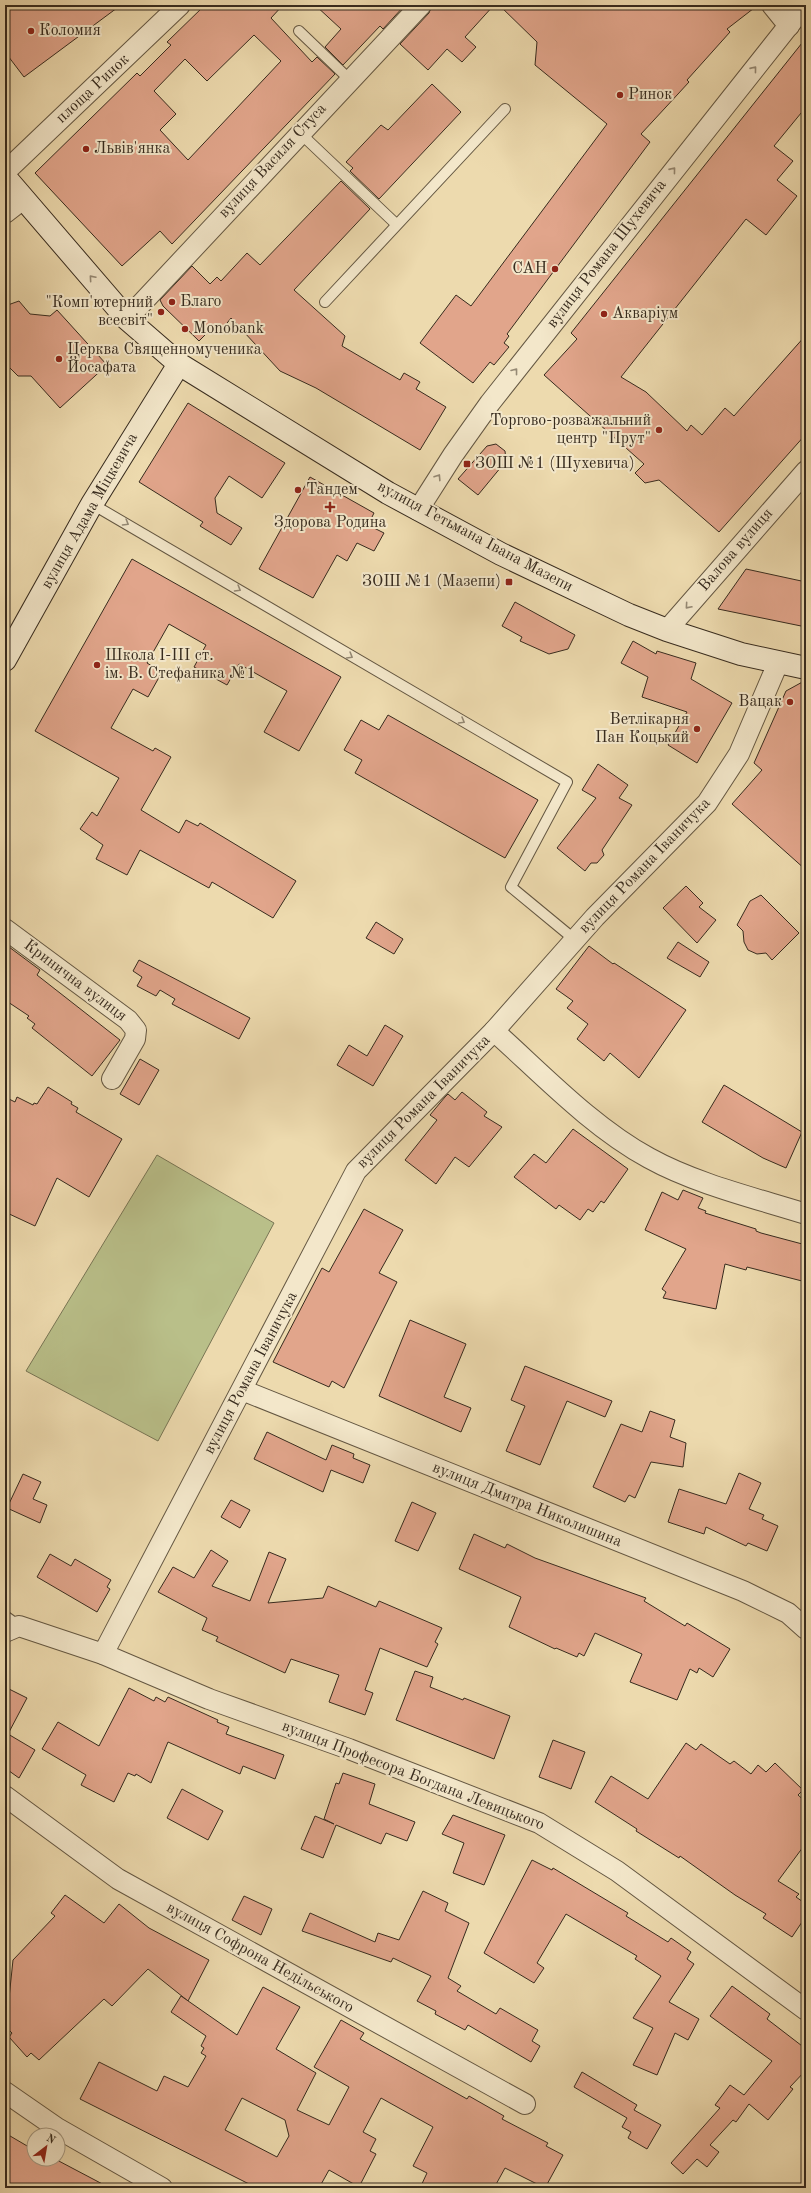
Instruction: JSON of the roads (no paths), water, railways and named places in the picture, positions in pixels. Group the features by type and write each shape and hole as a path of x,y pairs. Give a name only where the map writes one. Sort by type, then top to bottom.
{"main road":[{"name":"вулиця Гетьмана Івана Мазепи","path":"5,177 127,319 179,364 418,510 501,554 629,615 667,630 741,654 806,668"},
{"name":"вулиця Адама Міцкевича","path":"5,660 92,504 179,364"}],"street":[{"name":"площа Ринок","path":"5,172 180,5"},
{"name":"вулиця Василя Стуса","path":"127,319 349,79 421,5"},
{"path":"772,5 789,26"},
{"name":"вулиця Романа Шухевича","path":"418,510 453,455 490,403 805,5"},
{"path":"5,213 23,199"},
{"name":"Валова вулиця","path":"667,630 806,471"},
{"name":"вулиця Романа Іваничука","path":"102,1654 356,1171 494,1031 574,939 707,803 739,754 778,663"},
{"name":"Кринична вулиця","path":"5,929 128,1020 136,1030 135,1039 112,1080"},
{"path":"494,1031 590,1118 649,1158 718,1188 806,1214"},
{"name":"вулиця Дмитра Николишина","path":"242,1390 760,1599 788,1613 806,1629"},
{"name":"вулиця Професора Богдана Левицького","path":"10,1625 102,1654 209,1699 349,1749 539,1823 617,1871 806,2010"},
{"name":"вулиця Софрона Недільського","path":"5,1796 118,1879 525,2104"},
{"path":"5,2092 57,2128 162,2188"}],"lane":[{"path":"299,31 349,79"},
{"path":"325,302 396,224 505,109"},
{"path":"300,133 396,224"},
{"path":"92,504 567,782 511,887 574,939"}],"place":[{"name":"Коломия","path":"31,31"},
{"name":"Ринок","path":"620,95"},
{"name":"Львів'янка","path":"86,149"},
{"name":"САН","path":"555,269"},
{"name":"Благо","path":"172,302"},
{"name":"\"Комп'ютерний всесвіт\"","path":"161,312"},
{"name":"Акваріум","path":"604,314"},
{"name":"Monobank","path":"185,329"},
{"name":"Церква Священномученика Йосафата","path":"59,359"},
{"name":"Торгово-розважальний центр \"Прут\"","path":"659,430"},
{"name":"ЗОШ №1 (Шухевича)","path":"467,464"},
{"name":"Тандем","path":"298,490"},
{"name":"Здорова Родина","path":"330,507"},
{"name":"ЗОШ №1 (Мазепи)","path":"509,582"},
{"name":"Школа I-III ст. ім. В. Стефаника №1","path":"97,665"},
{"name":"Вацак","path":"790,702"},
{"name":"Ветлікарня Пан Коцький","path":"697,729"}]}
